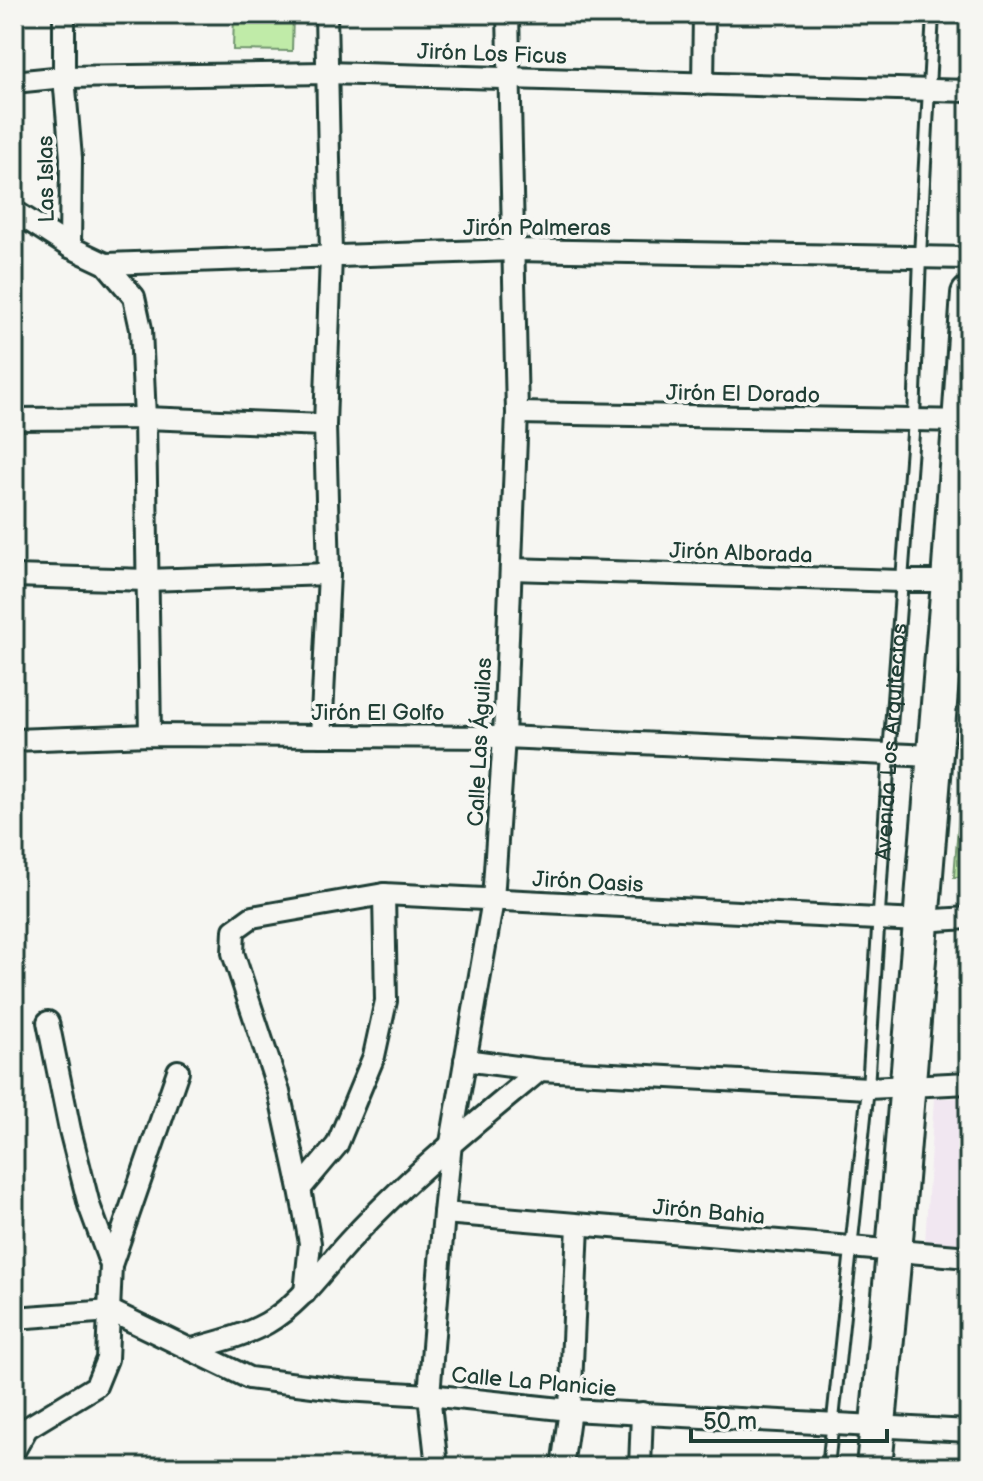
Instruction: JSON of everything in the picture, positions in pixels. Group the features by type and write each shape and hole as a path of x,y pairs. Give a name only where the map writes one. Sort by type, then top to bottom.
{"main road":[{"name":"Avenida Los Arquitectos","path":"874,1467 933,756 959,581 969,294"}],"street":[{"name":"Las Islas","path":"64,14 64,77 71,158 70,247"},
{"path":"321,736 329,574 325,425 331,255 326,14"},
{"name":"Calle Las Águilas","path":"437,1467 429,1395 444,1213 451,1143 493,900 504,737 517,413 508,14"},
{"path":"703,84 704,14"},
{"name":"Jirón Los Ficus","path":"14,82 64,77 326,73 969,91"},
{"path":"14,211 70,247 106,264 134,297 141,329 145,418 150,735"},
{"name":"Jirón Palmeras","path":"106,264 514,250 969,258"},
{"name":"Jirón El Dorado","path":"517,413 964,421"},
{"path":"14,419 145,418 325,425"},
{"name":"Jirón Alborada","path":"511,569 959,581"},
{"path":"14,576 147,580 329,574"},
{"name":"Jirón El Golfo","path":"14,740 150,735 504,737 933,756"},
{"path":"305,1293 310,1243 300,1189 337,1145 374,1056 386,1001 384,894"},
{"name":"Jirón Oasis","path":"300,1189 279,1092 233,953 234,930 252,917 384,894 920,921 969,918"},
{"path":"48,1022 85,1190 111,1265"},
{"path":"465,1060 540,1070 868,1088 969,1083"},
{"path":"192,1349 268,1322 305,1293 353,1237 451,1143 540,1070"},
{"path":"14,1451 27,1428 96,1386 107,1359 111,1265 178,1071"},
{"name":"Jirón Bahia","path":"444,1213 969,1257"},
{"path":"562,1467 570,1410 578,1225"},
{"path":"14,1318 111,1311"},
{"name":"Calle La Planicie","path":"111,1311 249,1378 345,1390 429,1395 570,1410 969,1431"},
{"path":"640,1467 642,1413"}],"lane":[{"name":"Avenida Los Arquitectos","path":"828,1467 868,1088 877,919 914,420 933,14"}],"shaded area":[{"path":"934,1098 969,1098 969,1244 925,1243"}],"green space":[{"path":"234,14 293,14 292,51 233,50"},
{"path":"969,685 969,877 954,877"}]}
